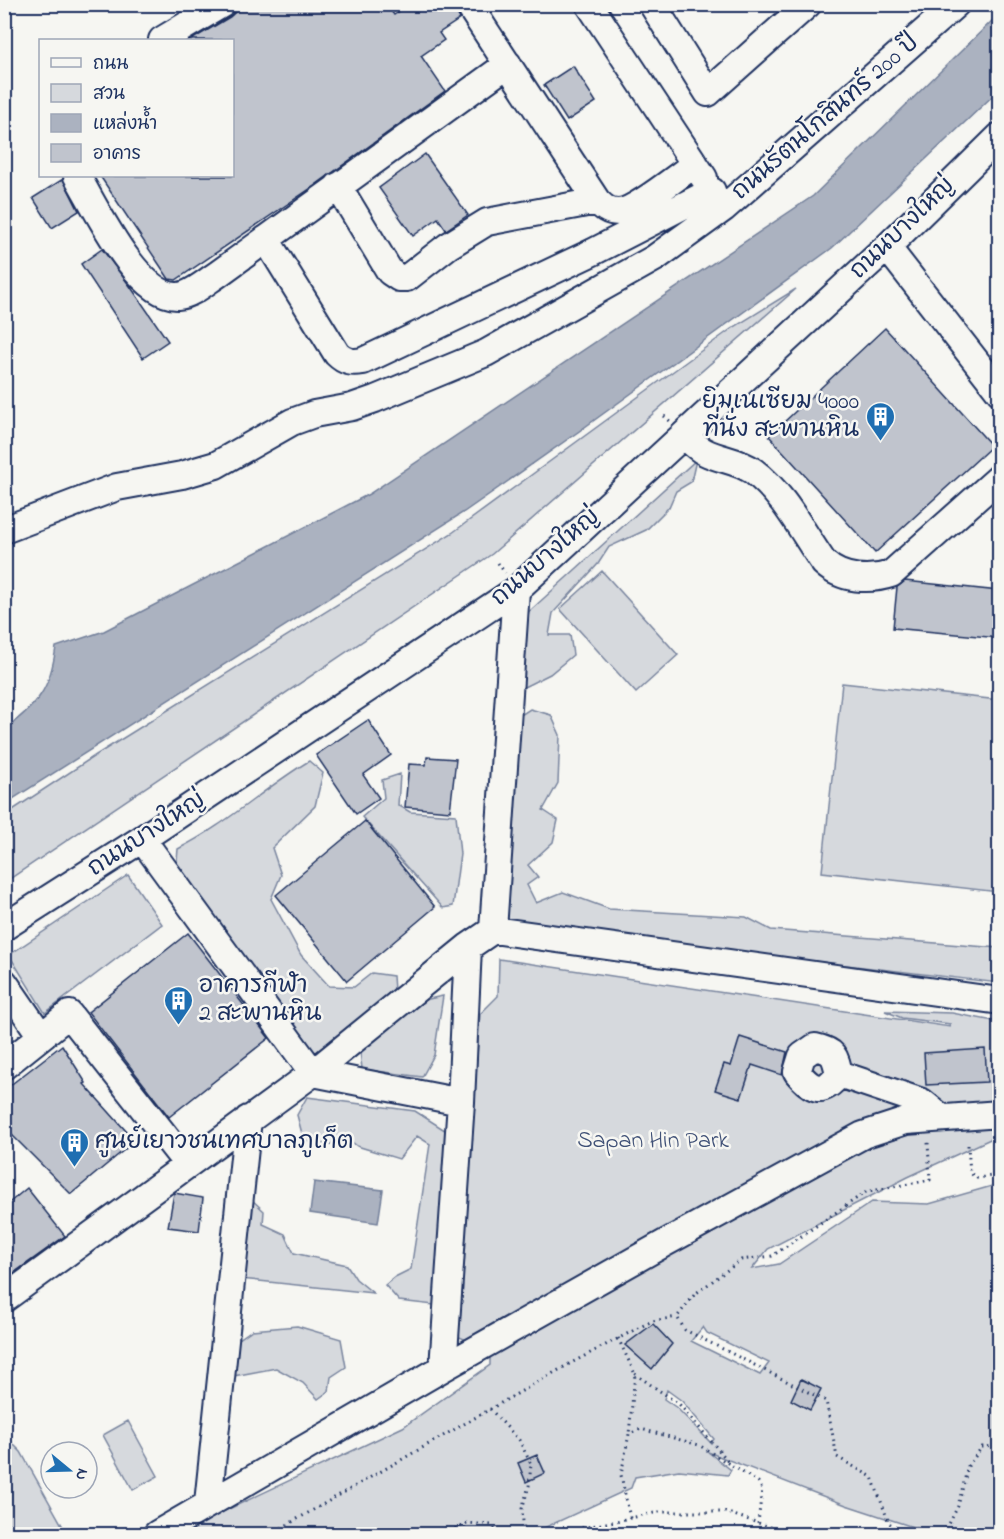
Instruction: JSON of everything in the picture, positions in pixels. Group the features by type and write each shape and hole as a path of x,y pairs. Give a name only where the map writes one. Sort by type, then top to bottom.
{"street":[{"path":"164,39 222,4"},
{"path":"468,4 597,201 604,208 611,211 624,211 695,164"},
{"path":"589,4 718,200"},
{"path":"652,4 708,93 808,4"},
{"name":"ถนนรัตนโกสินทร์ 200 ปี","path":"718,200 956,4"},
{"path":"78,177 116,243 143,279 155,289 169,295 185,295 508,64"},
{"name":"ถนนบางใหญ่","path":"4,927 142,839 516,590 887,247 999,136"},
{"path":"338,186 384,263 399,279 407,278 448,246 487,222 597,201"},
{"path":"266,239 337,354 342,360 355,363 593,252 718,200"},
{"path":"4,530 117,487 182,475 216,465 292,422 314,414 352,407 375,399 486,353 655,258 718,200"},
{"path":"887,247 999,392"},
{"path":"684,435 704,452 734,460 752,470 767,483 790,512 824,563 843,575 859,578 877,578 891,573 999,477"},
{"path":"493,930 516,590"},
{"path":"142,839 314,1072 461,1102"},
{"path":"4,1299 314,1072 468,947 493,930 999,1001"},
{"path":"443,1368 461,1102 468,947"},
{"path":"4,982 14,1017 41,1036"},
{"path":"4,1066 69,1014 187,1164"},
{"path":"839,1074 922,1102 942,1118"},
{"path":"157,1534 443,1368 863,1135 906,1121 999,1114"},
{"path":"208,1503 248,1119"}],"path":[{"path":"968,1145 970,1173 977,1178 999,1175"},
{"path":"271,1534 618,1338 652,1321 677,1317 695,1294 741,1260 772,1256 866,1192 930,1180 928,1149"},
{"path":"677,1317 685,1330 826,1401 837,1457 872,1477 889,1523 906,1534"},
{"path":"618,1338 635,1374 679,1404 732,1465"},
{"path":"630,1518 621,1475 629,1434 635,1374"},
{"path":"490,1410 519,1440 531,1464 529,1486 522,1509 524,1534"},
{"path":"629,1434 641,1430 699,1445 758,1482 762,1489 758,1523"},
{"path":"944,1534 958,1506 968,1466 982,1448 999,1446"},
{"path":"566,1534 582,1528 659,1512 725,1512 791,1534"},
{"path":"444,1534 467,1522 491,1525 498,1534"}],"green space":[{"path":"796,289 492,554 5,882 5,815 96,755 452,533 731,329"},
{"path":"696,460 691,482 676,491 669,507 646,530 609,547 598,564 553,613 549,635 570,635 573,655 550,674 518,690 522,618"},
{"path":"602,571 678,655 636,693 560,609"},
{"path":"842,683 999,700 999,892 822,872"},
{"path":"530,709 551,715 560,735 558,783 543,810 558,820 553,842 528,865 538,877 527,885 536,903 563,892 609,909 746,917 771,930 999,948 999,983 500,924 513,720"},
{"path":"309,761 323,773 315,806 272,848 281,875 271,899 301,955 329,986 354,987 372,973 393,976 394,991 316,1060 176,872 178,849 229,818"},
{"path":"400,774 398,805 410,812 456,815 460,854 453,906 443,908 362,817 384,798 382,780"},
{"path":"128,875 162,924 45,1013 9,955"},
{"name":"Sapan Hin Park","path":"499,959 950,1027 950,1024 902,1018 885,1011 952,1013 999,1022 999,1135 908,1177 768,1249 752,1269 779,1264 872,1202 929,1204 999,1184 999,1534 949,1534 916,1528 846,1505 708,1452 731,1470 728,1475 679,1470 635,1477 631,1488 531,1534 176,1534 403,1427 490,1365 490,1329 469,1341 457,1336 480,1014 498,996","holes":["703,1327 707,1333 769,1363 760,1375 691,1341","667,1390 682,1401 714,1439 711,1443 677,1408 664,1399"]},
{"path":"443,996 434,1055 422,1077 362,1069 360,1050 424,1000"},
{"path":"307,1097 415,1111 451,1134 434,1305 399,1301 385,1285 411,1269 430,1144 417,1136 399,1159 357,1146 342,1134 330,1145 304,1141 297,1115"},
{"path":"250,1198 264,1211 263,1224 285,1234 294,1253 347,1265 356,1279 373,1293 241,1279"},
{"path":"297,1326 341,1339 346,1367 331,1377 329,1391 318,1399 303,1383 276,1368 228,1377 228,1347 252,1330"},
{"path":"128,1421 158,1476 133,1490 103,1435"},
{"path":"4,1435 21,1452 39,1484 39,1500 48,1500 67,1534 5,1534"}],"water":[{"path":"999,14 999,90 832,248 464,512 5,804 5,729 26,712 41,695 50,674 56,647 104,631 369,494 813,196"},
{"path":"314,1182 383,1190 378,1223 310,1213"}],"building":[{"path":"244,4 386,4 394,15 410,4 452,4 460,19 439,33 444,40 421,56 445,91 314,186 176,280 169,279 101,177 234,177 234,39 193,39 230,17"},
{"path":"573,66 596,102 567,121 544,85"},
{"path":"425,154 468,215 446,230 438,218 413,236 379,188"},
{"path":"63,179 79,211 52,228 33,198"},
{"path":"102,249 168,341 143,358 81,264"},
{"name":"ยิมเนเซียม 4000 ที่นั่ง สะพานหิน","path":"885,328 992,446 875,553 769,436"},
{"path":"905,581 999,591 999,638 893,628 897,587"},
{"path":"368,720 391,755 363,775 379,798 356,814 316,755"},
{"path":"427,757 456,759 450,811 405,807 409,764 426,765"},
{"path":"365,821 435,907 347,981 276,895"},
{"name":"อาคารกีฬา 2 สะพานหิน","path":"188,933 269,1038 169,1117 88,1012"},
{"path":"740,1037 787,1052 782,1075 752,1065 741,1098 715,1090 724,1064 731,1066"},
{"path":"62,1045 86,1083 84,1084 135,1141 71,1194 4,1127 4,1090"},
{"path":"985,1049 987,1082 926,1085 924,1053"},
{"path":"27,1188 65,1236 4,1280 4,1207"},
{"path":"174,1193 203,1198 199,1231 168,1227"},
{"path":"653,1324 672,1344 652,1369 625,1345"},
{"path":"801,1379 821,1389 810,1410 791,1400"},
{"path":"537,1455 545,1473 526,1482 518,1463"}],"place":[{"name":"ยิมเนเซียม 4000 ที่นั่ง สะพานหิน","path":"880,442"},
{"name":"อาคารกีฬา 2 สะพานหิน","path":"178,1026"},
{"name":"ศูนย์เยาวชนเทศบาลภูเก็ต","path":"74,1168"}]}
